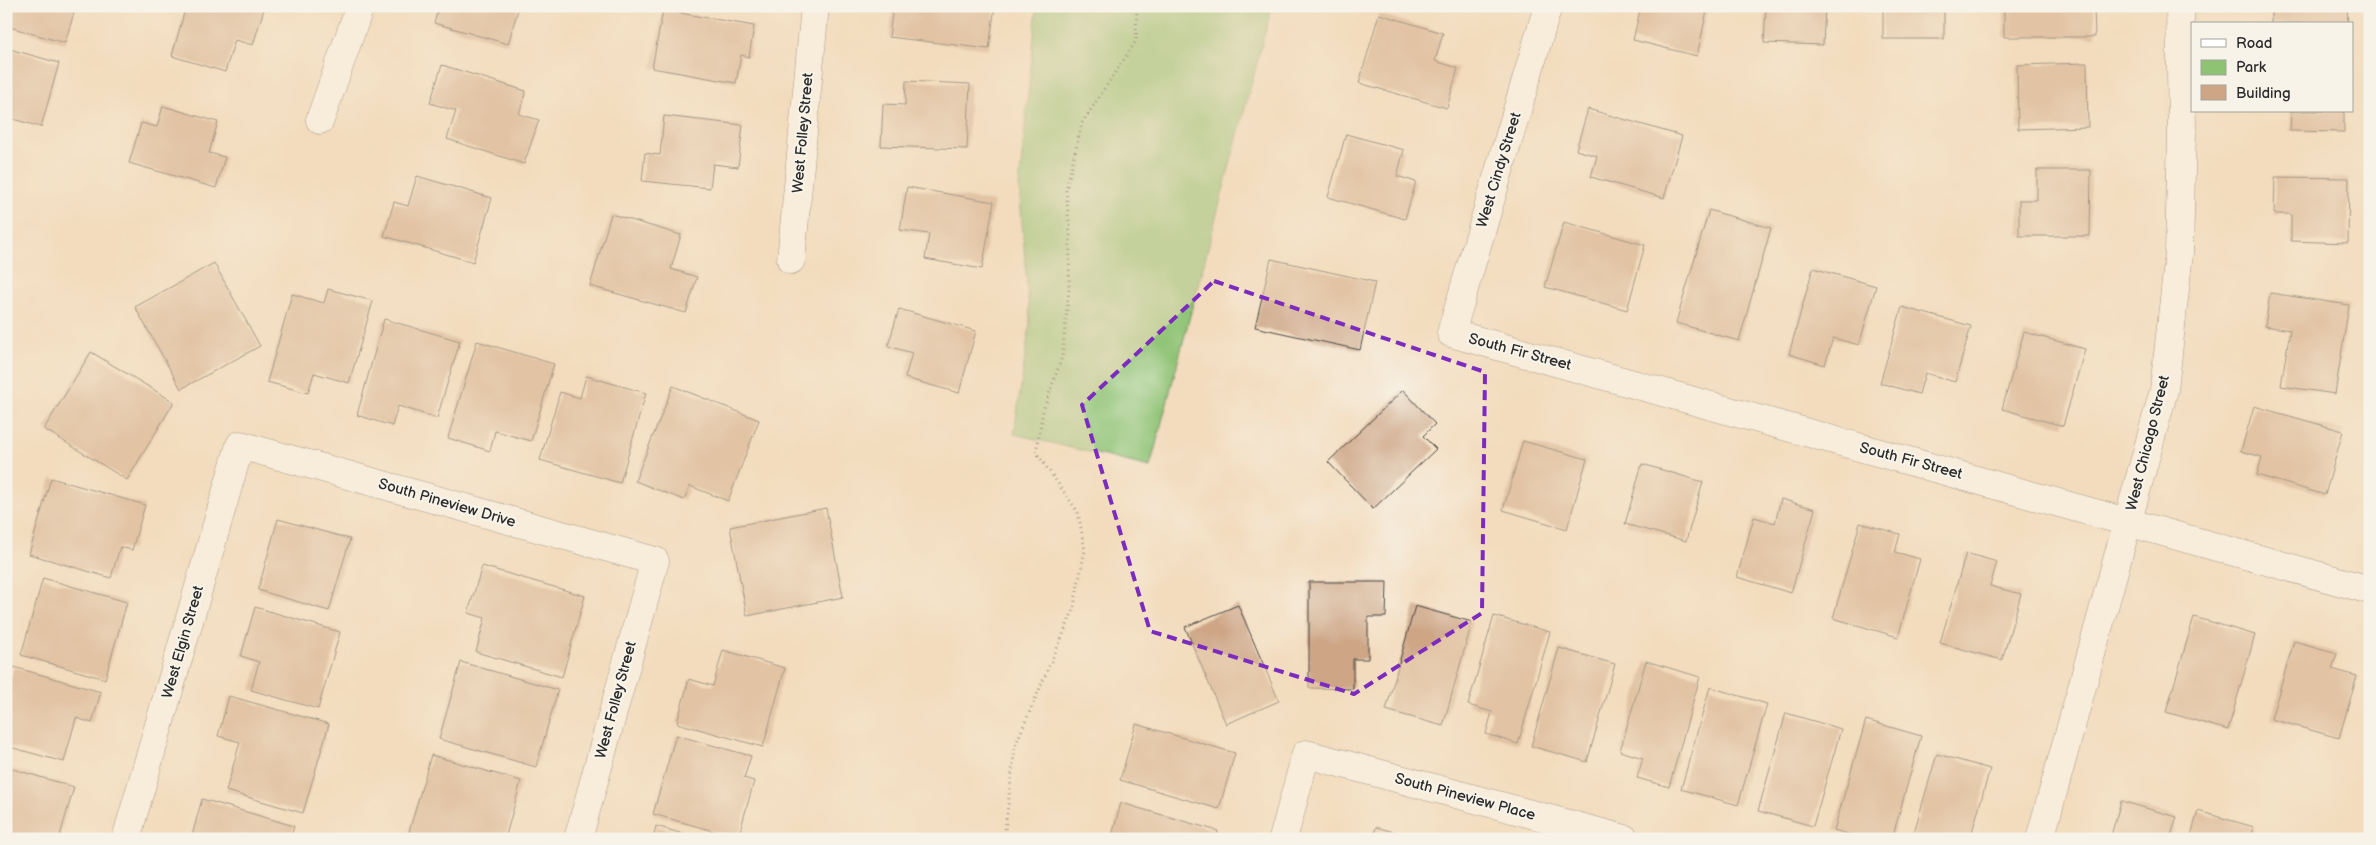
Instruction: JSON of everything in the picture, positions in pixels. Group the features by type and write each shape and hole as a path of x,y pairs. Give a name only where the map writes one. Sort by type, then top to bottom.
{"street":[{"path":"320,120 360,6"},
{"name":"West Folley Street","path":"791,260 815,6"},
{"name":"West Cindy Street","path":"1451,333 1548,6"},
{"name":"West Chicago Street","path":"2040,839 2164,390 2179,253 2182,132 2180,6"},
{"name":"South Fir Street","path":"1451,333 2370,590"},
{"name":"South Pineview Drive","path":"240,445 655,561"},
{"name":"West Elgin Street","path":"126,839 240,445"},
{"name":"West Folley Street","path":"578,839 655,561"},
{"name":"South Pineview Place","path":"1283,839 1306,754 1625,839"}],"path":[{"path":"1004,839 1015,746 1073,611 1085,550 1078,512 1036,452 1043,411 1062,357 1070,235 1066,190 1082,123 1136,41 1137,6"}],"highlighted area":[{"path":"1214,281 1485,372 1482,613 1354,694 1150,631 1082,405"}],"green space":[{"path":"1037,6 1272,6 1150,467 1014,434 1030,323 1019,186"}],"building":[{"path":"6,6 76,6 65,43 6,26"},
{"path":"186,6 253,6 264,9 253,45 235,40 225,72 172,56"},
{"path":"439,6 519,6 508,44 434,23"},
{"path":"893,6 995,6 989,49 889,37"},
{"path":"1641,6 1708,6 1697,56 1633,40"},
{"path":"1766,6 1825,6 1823,45 1764,43"},
{"path":"1883,6 1944,6 1944,39 1883,39"},
{"path":"2004,6 2094,6 2095,37 2004,37"},
{"path":"2271,6 2347,6 2348,22 2271,22"},
{"path":"663,10 754,26 749,57 741,55 736,83 652,68"},
{"path":"1379,14 1443,33 1435,61 1458,68 1447,108 1359,83"},
{"path":"6,48 59,63 41,127 6,117"},
{"path":"2087,63 2088,127 2018,129 2017,65"},
{"path":"442,65 526,91 519,114 539,120 524,164 447,139 456,111 430,103"},
{"path":"906,81 970,84 967,149 881,146 883,104 905,105"},
{"path":"163,106 218,122 209,153 225,157 216,188 129,163 141,123 157,127"},
{"path":"1588,109 1682,136 1664,198 1591,177 1597,156 1576,150"},
{"path":"2291,112 2344,112 2344,132 2290,131"},
{"path":"664,116 743,125 738,167 713,164 710,188 642,181 645,153 660,155"},
{"path":"1346,134 1404,150 1397,176 1416,182 1405,219 1328,197"},
{"path":"2037,170 2091,170 2090,236 2019,236 2019,200 2037,200"},
{"path":"417,176 492,198 473,262 384,236 394,202 408,206"},
{"path":"2275,177 2349,178 2348,243 2291,241 2291,214 2274,214"},
{"path":"907,187 994,202 982,269 925,259 929,234 900,230"},
{"path":"1709,210 1771,228 1739,341 1676,323"},
{"path":"611,214 681,235 671,269 697,277 686,313 590,286"},
{"path":"1564,222 1645,245 1627,310 1545,287"},
{"path":"1271,259 1375,282 1360,350 1255,327"},
{"path":"214,263 260,346 181,389 135,307"},
{"path":"1813,268 1876,286 1859,345 1833,338 1825,365 1789,354"},
{"path":"328,289 373,301 349,383 314,373 308,393 267,382 292,294 324,303"},
{"path":"2270,293 2349,305 2335,394 2281,386 2290,330 2265,326"},
{"path":"1902,307 1971,326 1955,382 1925,373 1919,394 1880,383"},
{"path":"899,309 976,331 959,393 905,378 912,353 888,346"},
{"path":"384,319 460,341 437,418 398,406 392,426 357,415"},
{"path":"2024,332 2085,349 2063,426 2002,409"},
{"path":"477,341 554,364 531,441 495,431 490,451 448,438"},
{"path":"91,352 174,402 127,480 44,429"},
{"path":"586,376 646,393 620,483 540,460 560,392 580,398"},
{"path":"673,386 759,420 728,501 690,486 684,500 635,481"},
{"path":"1403,390 1435,424 1423,436 1436,449 1373,509 1328,462"},
{"path":"2254,406 2343,431 2325,495 2257,475 2262,457 2241,451"},
{"path":"1523,441 1587,459 1567,529 1503,510"},
{"path":"1642,464 1703,482 1686,541 1625,524"},
{"path":"51,478 145,505 132,550 120,547 111,578 29,554"},
{"path":"1781,499 1815,509 1791,593 1737,577 1754,517 1775,523"},
{"path":"826,508 843,597 747,616 730,527"},
{"path":"278,519 350,539 329,611 258,590"},
{"path":"1860,523 1900,534 1895,552 1920,559 1898,637 1833,618"},
{"path":"1966,553 1997,562 1990,586 2021,594 2002,660 1940,643"},
{"path":"482,566 585,596 562,677 476,652 485,618 468,613"},
{"path":"43,578 127,602 105,679 21,655"},
{"path":"1309,582 1387,582 1386,617 1368,617 1368,659 1353,659 1353,689 1309,688"},
{"path":"1238,605 1279,701 1226,724 1185,627"},
{"path":"1415,606 1472,622 1443,726 1386,710"},
{"path":"255,607 340,632 318,709 251,690 259,662 241,656"},
{"path":"1494,616 1550,632 1518,744 1486,734 1492,712 1468,705"},
{"path":"2194,617 2255,635 2228,730 2166,712"},
{"path":"2294,641 2337,653 2332,669 2357,676 2339,738 2271,719"},
{"path":"1559,648 1615,664 1587,762 1531,746"},
{"path":"723,650 785,668 763,747 677,723 689,679 713,686"},
{"path":"1646,661 1700,677 1669,787 1637,778 1643,758 1620,751"},
{"path":"461,662 558,690 536,767 439,739"},
{"path":"14,667 101,692 92,723 76,718 64,762 6,746 6,693"},
{"path":"1710,687 1767,704 1738,805 1681,789"},
{"path":"229,696 329,724 303,813 226,791 240,742 218,736"},
{"path":"1786,713 1841,729 1813,826 1758,811"},
{"path":"1866,720 1921,736 1892,839 1864,839 1834,830"},
{"path":"1136,724 1235,753 1219,809 1120,780"},
{"path":"676,735 751,756 744,778 754,781 738,838 653,814"},
{"path":"1937,754 1990,769 1970,839 1912,839"},
{"path":"431,755 521,781 505,839 407,839"},
{"path":"6,767 74,787 59,839 6,839"},
{"path":"202,799 294,826 290,839 191,839"},
{"path":"2121,801 2177,817 2170,839 2110,839"},
{"path":"1121,803 1218,831 1216,839 1111,839"},
{"path":"2198,811 2254,827 2251,839 2190,839"},
{"path":"656,826 697,838 697,839 653,839"},
{"path":"1376,827 1416,838 1416,839 1373,839"}]}
